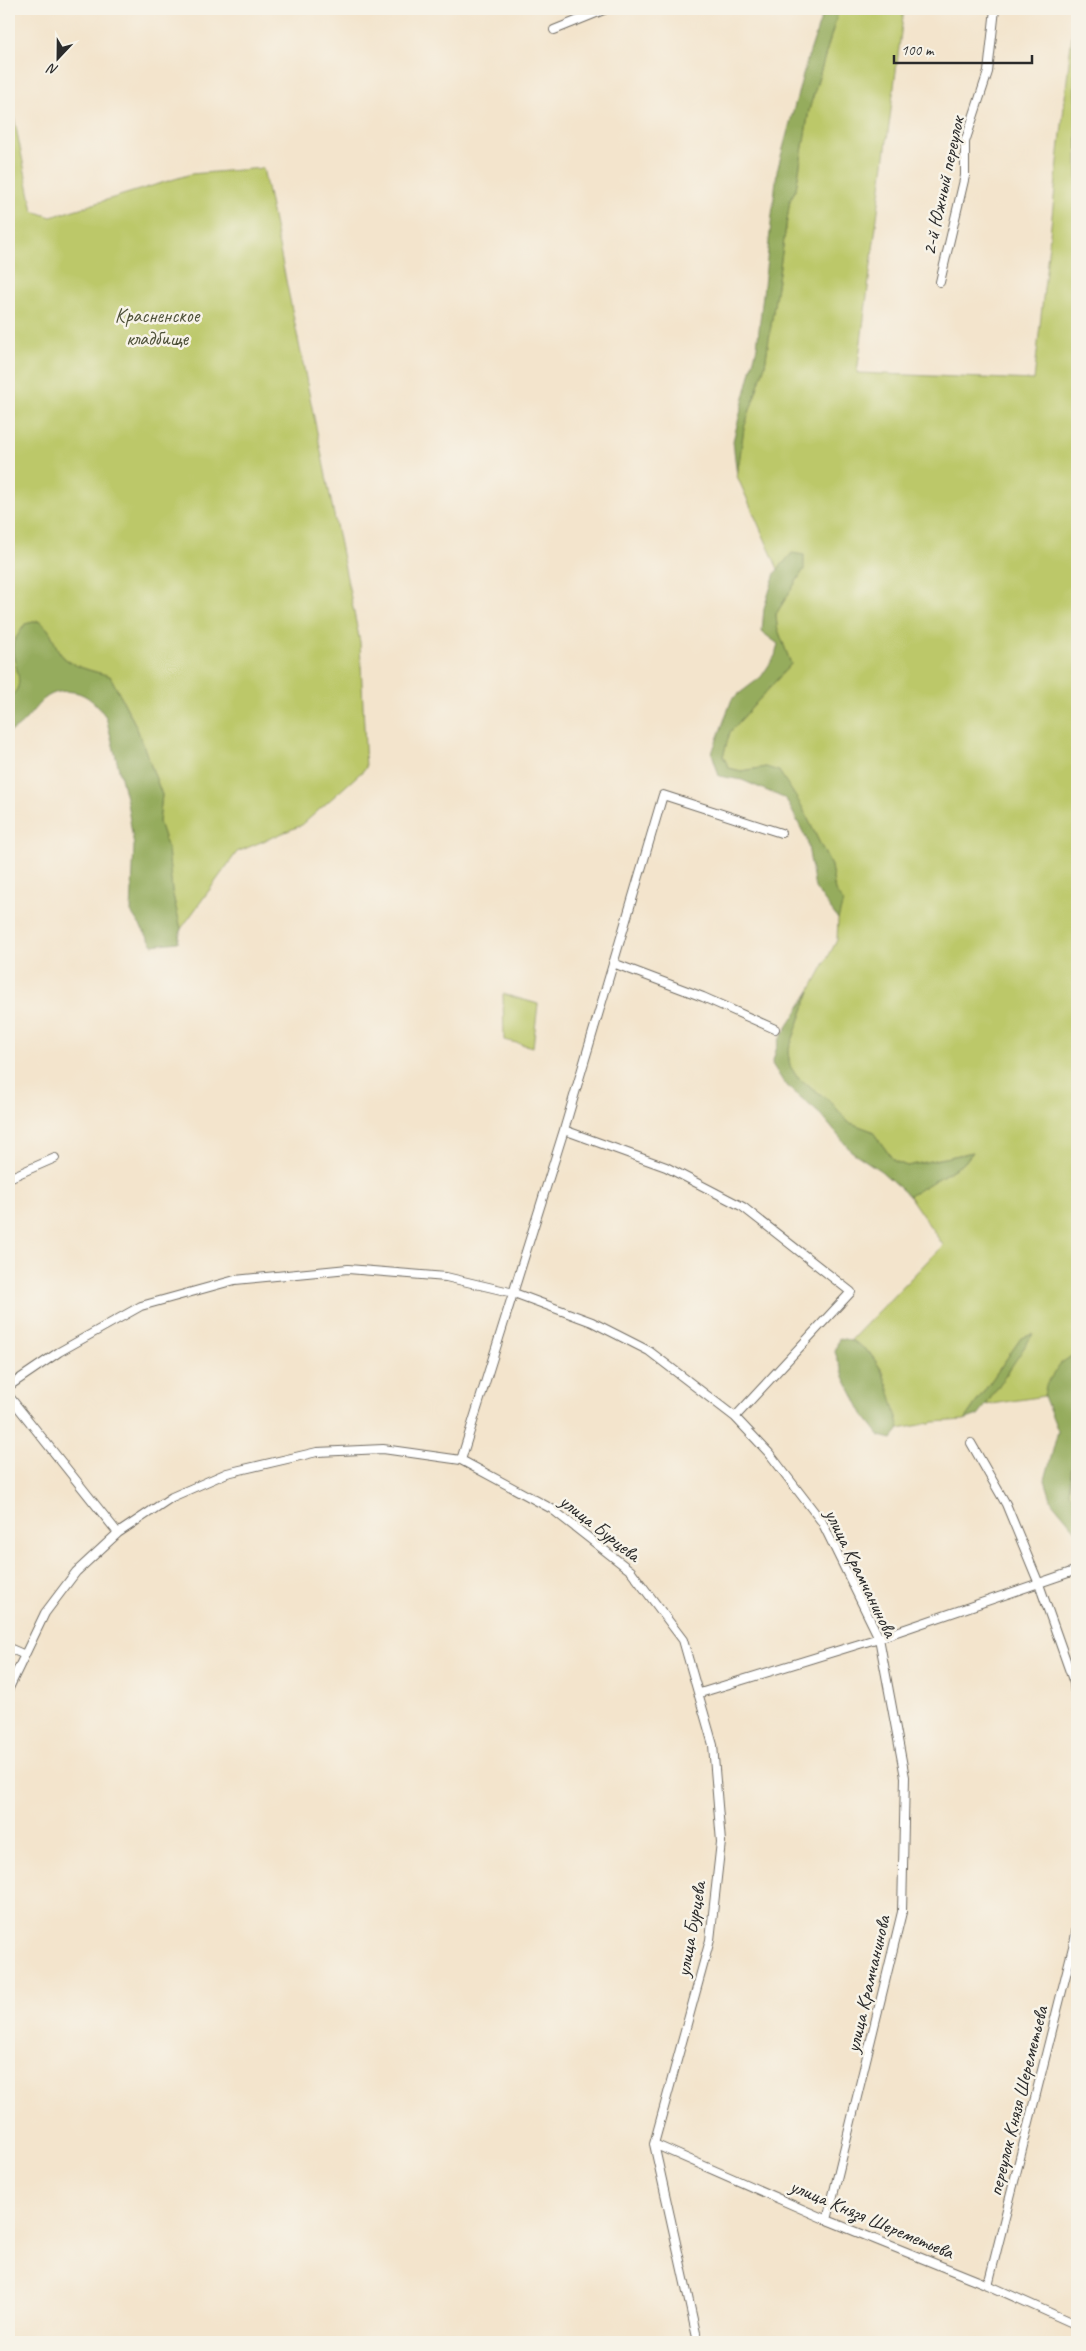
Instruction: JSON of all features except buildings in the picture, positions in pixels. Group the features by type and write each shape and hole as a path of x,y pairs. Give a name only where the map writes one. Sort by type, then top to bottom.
{"street":[{"path":"554,30 606,9"},
{"name":"2-й Южный переулок","path":"940,282 965,176 965,142 988,72 995,9"},
{"path":"461,1460 564,1130 663,795 781,833"},
{"path":"613,963 703,997 775,1029"},
{"path":"564,1130 666,1167 743,1207 851,1292 735,1417"},
{"path":"9,1178 55,1158"},
{"name":"улица Крамчанинова","path":"9,1386 59,1352 142,1306 235,1280 348,1269 446,1277 514,1293 592,1322 649,1351 735,1417 769,1453 822,1522 879,1638 905,1777 902,1912 827,2220"},
{"path":"9,1396 118,1533"},
{"path":"971,1443 1006,1504 1039,1584 1074,1683 1077,1712"},
{"name":"улица Бурцева","path":"9,1688 50,1606 76,1572 118,1533 172,1497 227,1473 317,1452 383,1449 461,1460 552,1509 631,1571 683,1640 700,1693 713,1745 721,1842 710,1940 654,2144 698,2342"},
{"path":"700,1693 879,1638 1077,1570"},
{"path":"9,1648 24,1655"},
{"name":"переулок Князя Шереметьева","path":"988,2285 1073,1949 1077,1925"},
{"name":"улица Князя Шереметьева","path":"654,2144 827,2220 988,2285 1077,2325"}],"green space":[{"path":"824,9 839,9 809,110 796,189 790,200 765,365 744,428 737,476 733,441 757,347 777,171 805,67"},
{"path":"839,9 904,9 857,373 1034,380 1073,25 1077,150 1077,1352 1056,1371 1049,1382 1044,1396 986,1405 1032,1335 1021,1338 964,1420 934,1422 900,1429 883,1372 870,1353 851,1340 943,1245 909,1196 964,1163 973,1152 907,1166 894,1161 872,1131 848,1122 831,1102 797,1077 790,1066 788,1052 810,991 837,940 838,919 842,902 835,892 831,866 801,805 766,767 741,771 729,768 723,756 730,732 791,664 777,627 776,614 804,569 792,554 778,569 737,476 744,428 765,365 790,200 796,189 809,110"},
{"path":"1077,9 1077,150 1073,25"},
{"name":"Красненское кладбище","path":"9,93 33,211 51,217 191,174 263,168 360,642 366,768 302,825 237,852 181,929 172,891 168,849 159,822 162,795 136,726 110,676 69,662 60,653 47,628 38,621 25,624 14,643 13,653 19,680 15,692 9,697"},
{"path":"792,553 804,555 804,569 776,614 777,627 791,664 730,732 723,756 729,768 741,771 766,767 779,771 801,805 831,866 835,891 843,902 838,919 815,888 807,840 786,799 742,780 719,776 712,753 732,699 761,677 775,656 778,644 762,632 764,608 775,573"},
{"path":"38,621 47,628 60,653 69,662 110,676 136,726 162,795 159,822 168,849 172,891 181,929 178,942 153,945 131,912 134,846 127,802 106,717 100,709 92,701 79,693 62,692 52,694 44,699 18,727 9,732 9,697 15,692 19,680 13,645 25,624"},
{"path":"810,991 788,1052 790,1066 797,1077 831,1102 848,1122 872,1131 894,1161 907,1166 973,1152 964,1163 909,1196 881,1171 851,1151 821,1115 784,1083 772,1064 779,1040"},
{"path":"503,994 538,1004 533,1047 504,1040"},
{"path":"1033,1334 978,1415 964,1420 1021,1338"},
{"path":"839,1338 854,1342 866,1350 875,1360 882,1373 888,1386 900,1429 892,1439 880,1436 863,1414 845,1379 835,1352"},
{"path":"1077,1352 1077,1408 1069,1492 1077,1504 1077,1532 1052,1502 1045,1480 1058,1431 1044,1396 1046,1385 1060,1364"},
{"path":"1077,1408 1077,1504 1069,1492"}]}
